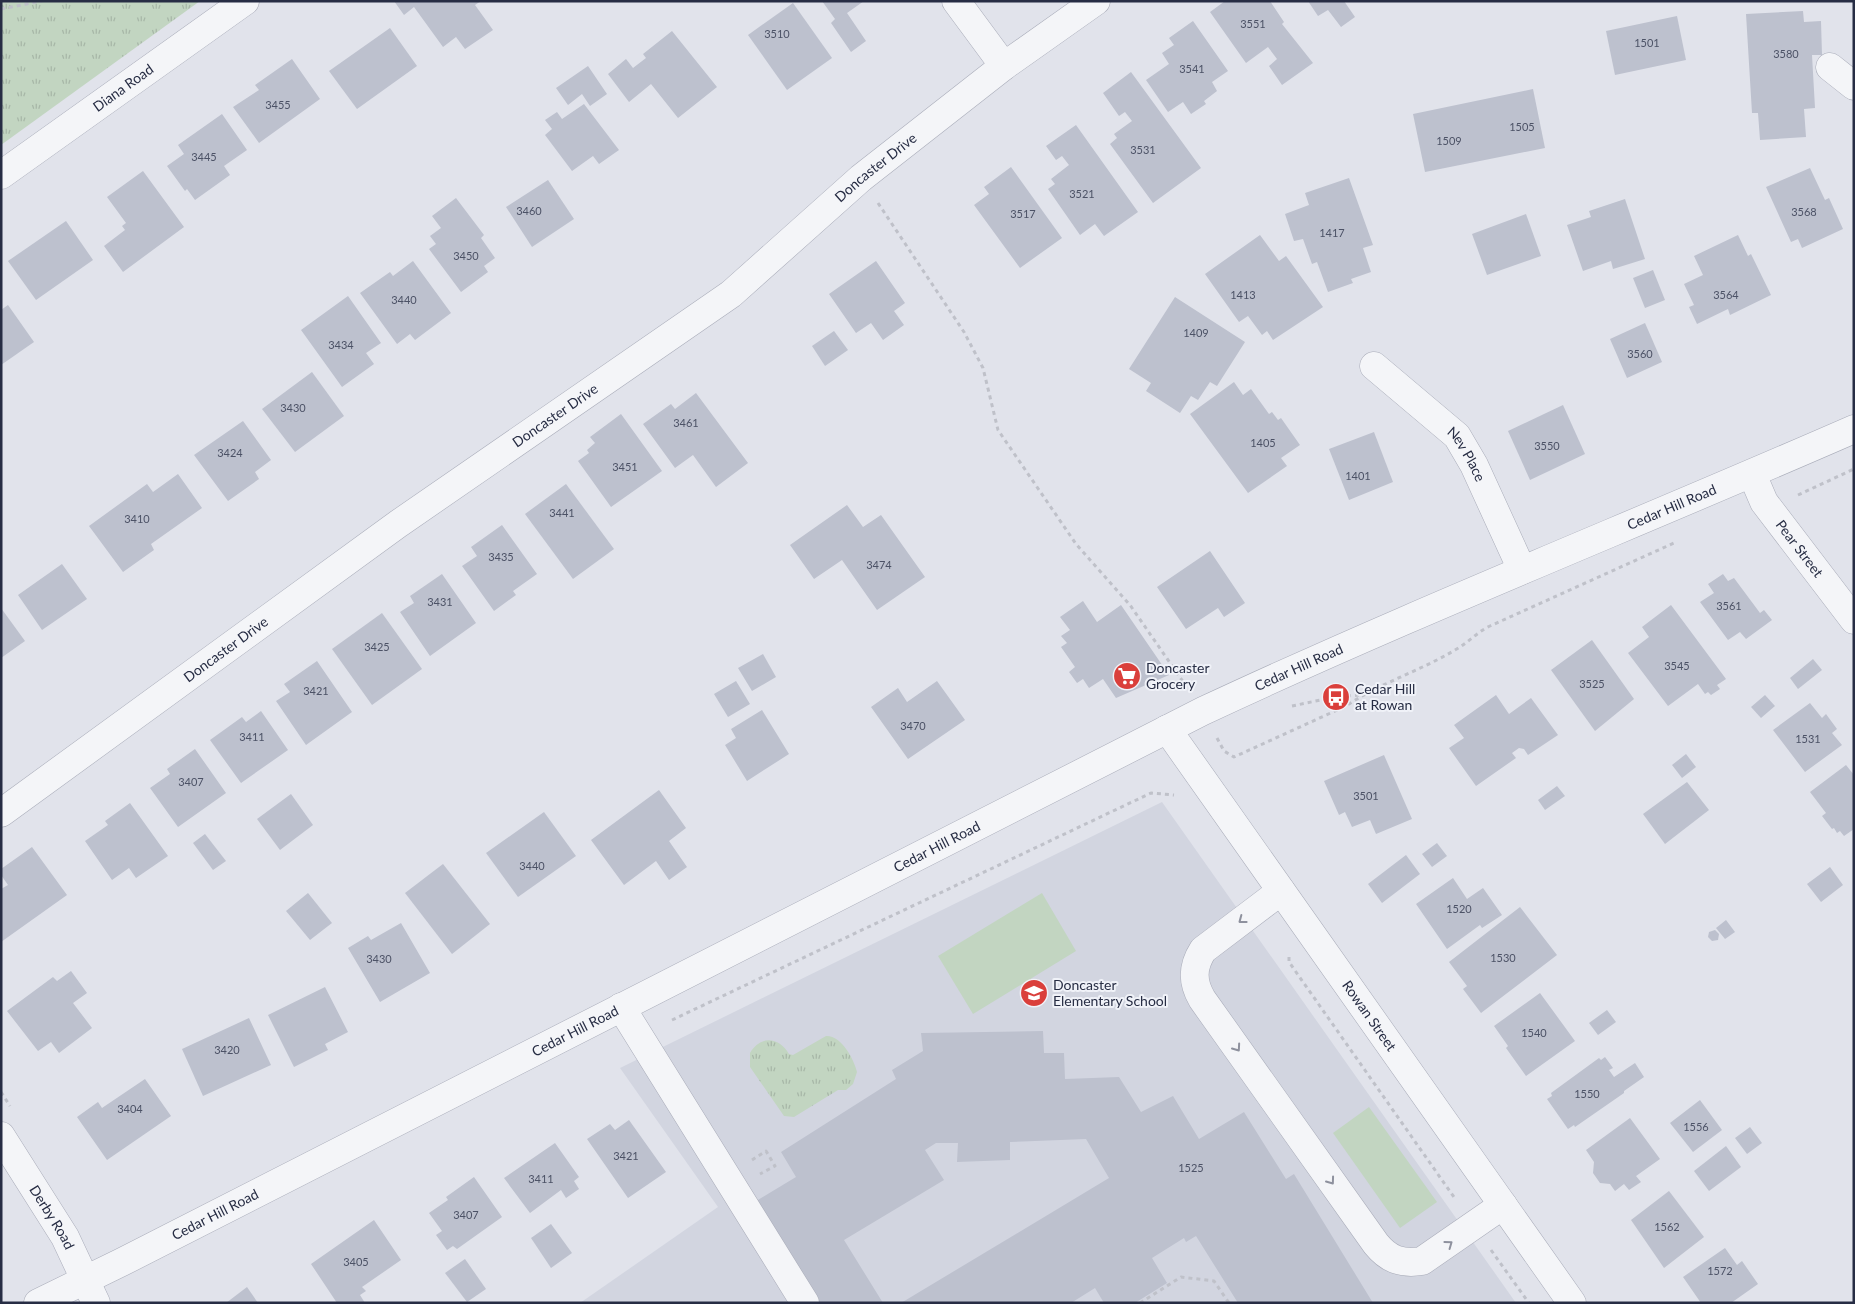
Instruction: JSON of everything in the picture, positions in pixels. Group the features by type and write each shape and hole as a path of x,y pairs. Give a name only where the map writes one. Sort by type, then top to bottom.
{"street":[{"name":"Diana Road","path":"1,175 245,1"},
{"path":"956,1 1004,66"},
{"name":"Doncaster Drive","path":"1,813 398,524 731,294 862,178 1004,66 1096,1"},
{"path":"1830,67 1854,86"},
{"name":"Nev Place","path":"1374,366 1457,436 1474,465 1522,570"},
{"name":"Cedar Hill Road","path":"38,1303 91,1291 621,1007 1203,711 1296,668 1522,570 1752,474 1854,429"},
{"name":"Pear Street","path":"1752,474 1764,502 1854,620"},
{"name":"Rowan Street","path":"1167,729 1572,1303"},
{"path":"1281,891 1203,950 1194,969 1194,980 1197,990 1383,1252 1401,1262 1422,1261 1503,1205"},
{"path":"621,1007 805,1303"},
{"name":"Derby Road","path":"1,1136 65,1237 91,1291"}],"path":[{"path":"1,9 42,1"},
{"path":"862,178 964,332 983,368 998,430 1076,544 1130,605 1203,711"},
{"path":"1795,497 1854,469"},
{"path":"1224,751 1234,757 1346,706 1362,695 1456,650 1480,631 1678,541"},
{"path":"638,1036 1151,793 1172,794 1179,799"},
{"path":"1289,955 1289,962 1529,1303"},
{"path":"1140,1303 1181,1277 1214,1282 1229,1303"}],"shaded area":[{"name":"Doncaster Elementary School","path":"1162,802 1516,1303 580,1303 718,1207 620,1068"}],"green space":[{"path":"1,1 200,1 1,145"},
{"path":"1042,893 1076,951 973,1014 938,956"},
{"path":"826,1036 837,1039 850,1055 857,1072 853,1084 846,1090 838,1090 794,1117 784,1116 750,1067 750,1053 759,1043 770,1040 780,1044 789,1054 793,1055"},
{"path":"1369,1107 1437,1202 1400,1228 1333,1133"}],"building":[{"path":"394,1 481,1 475,5 493,30 465,49 456,37 443,47 414,7 404,15"},
{"path":"822,1 864,1 847,13 866,41 851,52 831,23 835,19"},
{"path":"1225,1 1270,1 1284,22 1282,24 1313,63 1282,85 1269,66 1277,59 1268,47 1246,63 1210,12"},
{"path":"1308,1 1344,1 1355,17 1341,27 1328,10 1318,16"},
{"path":"793,3 832,58 787,90 748,35"},
{"path":"1803,11 1804,22 1821,21 1822,55 1812,55 1815,108 1804,109 1806,137 1760,140 1758,113 1752,113 1746,14"},
{"path":"1677,16 1686,60 1615,75 1606,31"},
{"path":"1193,21 1228,71 1212,82 1217,91 1204,101 1206,104 1191,114 1183,102 1168,112 1146,80 1169,64 1162,53 1174,45 1169,38"},
{"path":"390,28 417,66 357,109 329,71"},
{"path":"672,31 717,87 678,118 651,84 629,102 608,74 626,59 633,68 646,58 643,54"},
{"path":"292,59 320,99 259,143 233,107 259,90 255,85"},
{"path":"588,66 607,94 590,106 582,94 568,105 556,88"},
{"path":"1131,72 1201,168 1153,203 1110,144 1117,138 1114,134 1132,121 1125,112 1119,116 1103,93"},
{"path":"1533,89 1545,148 1425,172 1413,114"},
{"path":"584,104 619,150 599,164 593,156 572,171 545,135 552,129 545,120 557,112 562,119"},
{"path":"222,114 247,150 224,166 230,175 195,200 187,189 185,191 167,166 184,154 178,145"},
{"path":"1076,125 1138,212 1104,236 1095,224 1080,235 1048,189 1055,184 1051,179 1069,165 1062,156 1056,160 1046,146"},
{"path":"1011,167 1062,238 1020,268 974,205 989,194 984,187"},
{"path":"1810,168 1825,200 1829,198 1843,229 1802,248 1798,239 1791,242 1766,187"},
{"path":"143,171 184,227 123,272 104,246 125,230 122,226 126,223 107,197"},
{"path":"1349,178 1373,245 1363,248 1371,272 1351,279 1353,283 1328,292 1317,262 1312,264 1303,239 1294,241 1285,214 1309,205 1305,193"},
{"path":"548,180 574,219 532,247 506,207"},
{"path":"456,198 484,235 481,238 495,258 484,266 488,272 461,292 429,249 436,244 430,236 441,228 432,216"},
{"path":"1625,199 1645,259 1613,269 1611,261 1583,271 1567,225 1591,217 1589,211"},
{"path":"1526,214 1541,256 1487,275 1472,234"},
{"path":"66,221 93,260 36,300 8,261"},
{"path":"1260,235 1279,261 1286,256 1323,307 1273,340 1267,331 1262,335 1248,316 1239,322 1205,274"},
{"path":"1738,235 1748,256 1751,254 1771,295 1730,315 1728,309 1697,324 1689,307 1694,305 1684,284 1703,275 1694,256"},
{"path":"413,261 451,313 415,340 410,334 397,344 360,293 390,272 393,276"},
{"path":"876,261 905,303 894,311 904,325 883,340 871,323 856,333 829,294"},
{"path":"1653,270 1665,300 1645,308 1633,278"},
{"path":"348,296 381,343 366,353 374,364 342,387 301,330"},
{"path":"1175,297 1245,342 1217,386 1210,382 1198,400 1191,396 1180,413 1146,391 1151,383 1129,369"},
{"path":"8,305 34,342 1,365 1,310"},
{"path":"1645,323 1662,362 1627,378 1610,339"},
{"path":"834,331 848,350 825,366 812,346"},
{"path":"312,372 344,416 295,452 262,409"},
{"path":"1234,382 1243,395 1251,389 1269,414 1272,412 1278,420 1281,418 1300,445 1281,458 1287,466 1248,493 1190,414"},
{"path":"696,393 748,463 716,487 693,455 675,468 643,424 671,404 675,409"},
{"path":"1563,405 1585,454 1530,480 1508,431"},
{"path":"621,414 662,471 611,507 578,461 589,453 587,450 595,443 590,437"},
{"path":"243,421 271,460 255,472 259,479 228,501 194,455"},
{"path":"1374,432 1393,482 1349,500 1329,449"},
{"path":"178,474 202,508 151,544 154,550 123,572 89,526 147,484 153,492"},
{"path":"566,484 614,549 573,579 525,514"},
{"path":"847,505 863,527 881,515 925,577 877,610 842,560 814,579 790,545"},
{"path":"502,525 537,574 513,591 516,595 494,611 462,566 477,556 471,547"},
{"path":"1210,551 1245,603 1224,617 1218,608 1186,629 1157,587"},
{"path":"62,564 87,599 42,630 18,595"},
{"path":"442,574 476,623 430,656 400,612 414,603 410,596"},
{"path":"1723,574 1728,581 1734,578 1760,613 1764,610 1772,620 1746,639 1740,632 1728,640 1700,602 1714,593 1708,584"},
{"path":"1083,601 1097,622 1121,605 1169,675 1116,698 1103,679 1089,688 1083,679 1077,683 1069,672 1075,667 1061,647 1067,643 1061,636 1070,630 1060,617"},
{"path":"1671,605 1726,679 1717,685 1720,689 1711,695 1708,692 1705,694 1698,684 1668,706 1628,653 1649,637 1642,627"},
{"path":"1,608 25,641 1,658"},
{"path":"382,613 422,669 372,705 332,649"},
{"path":"1592,640 1634,699 1595,731 1551,670"},
{"path":"763,654 776,677 752,691 738,668"},
{"path":"1813,659 1822,670 1798,689 1790,678"},
{"path":"317,661 352,712 306,745 276,701 290,692 284,684"},
{"path":"736,681 750,704 728,717 714,694"},
{"path":"937,681 965,720 908,759 871,707 898,688 907,702"},
{"path":"1496,695 1509,714 1531,698 1558,735 1528,755 1524,749 1519,748 1512,753 1516,758 1476,786 1449,748 1464,738 1454,725"},
{"path":"1765,695 1775,706 1761,718 1751,707"},
{"path":"1810,703 1822,718 1826,714 1837,729 1832,733 1842,745 1805,772 1773,730"},
{"path":"762,710 789,754 747,781 725,745 736,738 731,729"},
{"path":"261,711 288,750 241,783 210,740 242,717 246,722"},
{"path":"195,749 226,793 178,827 150,788 170,774 167,769"},
{"path":"1686,754 1696,767 1682,778 1672,765"},
{"path":"1384,755 1412,819 1376,834 1370,820 1352,827 1345,812 1339,815 1324,781"},
{"path":"1846,765 1854,775 1854,829 1844,836 1840,831 1837,833 1834,828 1832,829 1822,816 1826,813 1810,792"},
{"path":"1687,782 1709,810 1665,844 1643,814"},
{"path":"1557,786 1565,796 1545,810 1538,800"},
{"path":"659,790 686,828 669,841 687,867 669,880 656,861 624,885 591,840"},
{"path":"291,794 313,825 280,850 257,819"},
{"path":"130,803 168,856 136,878 129,868 112,880 85,841 108,825 105,821"},
{"path":"544,812 576,856 518,897 486,853"},
{"path":"205,834 226,861 213,870 193,843"},
{"path":"1437,843 1447,856 1432,867 1422,854"},
{"path":"32,847 67,895 1,942 1,889 8,885 1,875 1,869"},
{"path":"1406,855 1420,874 1382,903 1368,884"},
{"path":"443,864 490,924 452,954 405,893"},
{"path":"1830,867 1843,885 1821,902 1807,884"},
{"path":"1453,878 1467,899 1483,888 1502,915 1482,928 1480,925 1447,949 1416,904"},
{"path":"308,893 332,923 310,940 286,911"},
{"path":"1520,907 1557,955 1481,1013 1463,989 1467,986 1449,962"},
{"path":"1726,920 1735,932 1725,939 1716,928"},
{"path":"401,923 430,973 380,1002 348,948 368,936 371,940"},
{"path":"1715,930 1719,934 1718,940 1712,941 1708,937 1709,932"},
{"path":"71,971 87,993 73,1003 92,1028 59,1053 51,1042 38,1051 7,1011 53,977 57,981"},
{"path":"325,987 348,1032 325,1044 328,1050 294,1067 268,1015"},
{"path":"1540,993 1575,1041 1526,1076 1506,1048 1508,1046 1494,1026"},
{"path":"1607,1010 1616,1022 1598,1035 1589,1023"},
{"path":"249,1018 271,1065 203,1096 182,1049"},
{"path":"1043,1031 1044,1053 1064,1053 1065,1079 1119,1077 1141,1112 1173,1096 1199,1139 1244,1112 1286,1179 1294,1174 1373,1303 1238,1303 1196,1236 1186,1242 1184,1238 1152,1258 1167,1283 1135,1303 1104,1303 1095,1288 1071,1303 901,1303 1109,1178 1086,1139 1010,1142 1010,1160 957,1162 958,1143 936,1143 925,1150 944,1180 844,1240 883,1303 814,1303 753,1203 796,1177 781,1152 896,1079 892,1070 923,1051 921,1033"},
{"path":"1605,1057 1613,1068 1609,1070 1614,1077 1635,1063 1644,1077 1575,1127 1574,1125 1568,1129 1547,1099 1552,1096 1551,1093 1599,1058 1601,1060"},
{"path":"145,1079 171,1116 107,1160 77,1117 98,1102 102,1108"},
{"path":"1700,1100 1722,1130 1693,1152 1670,1123"},
{"path":"1630,1118 1660,1159 1636,1176 1641,1182 1629,1190 1624,1184 1615,1191 1610,1184 1600,1183 1593,1173 1594,1162 1586,1150"},
{"path":"629,1120 666,1172 628,1198 587,1139 610,1124 615,1130"},
{"path":"1750,1127 1762,1143 1747,1154 1735,1138"},
{"path":"555,1143 579,1177 574,1181 579,1189 566,1198 561,1190 530,1213 504,1178"},
{"path":"1726,1146 1741,1167 1709,1191 1694,1171"},
{"path":"474,1177 502,1217 457,1249 453,1246 447,1250 436,1235 442,1231 429,1213 448,1200 446,1197"},
{"path":"1669,1191 1704,1237 1664,1268 1631,1220"},
{"path":"374,1220 401,1260 362,1287 366,1291 360,1295 365,1303 337,1303 311,1264"},
{"path":"551,1224 572,1253 551,1268 531,1238"},
{"path":"1725,1248 1737,1265 1742,1261 1758,1284 1731,1303 1701,1303 1683,1277"},
{"path":"465,1259 486,1289 467,1302 445,1273"},
{"path":"247,1287 258,1303 226,1303"}],"place":[{"name":"Doncaster Grocery","path":"1127,676"},
{"name":"Cedar Hill at Rowan","path":"1336,697"},
{"name":"Doncaster Elementary School","path":"1034,993"}]}
